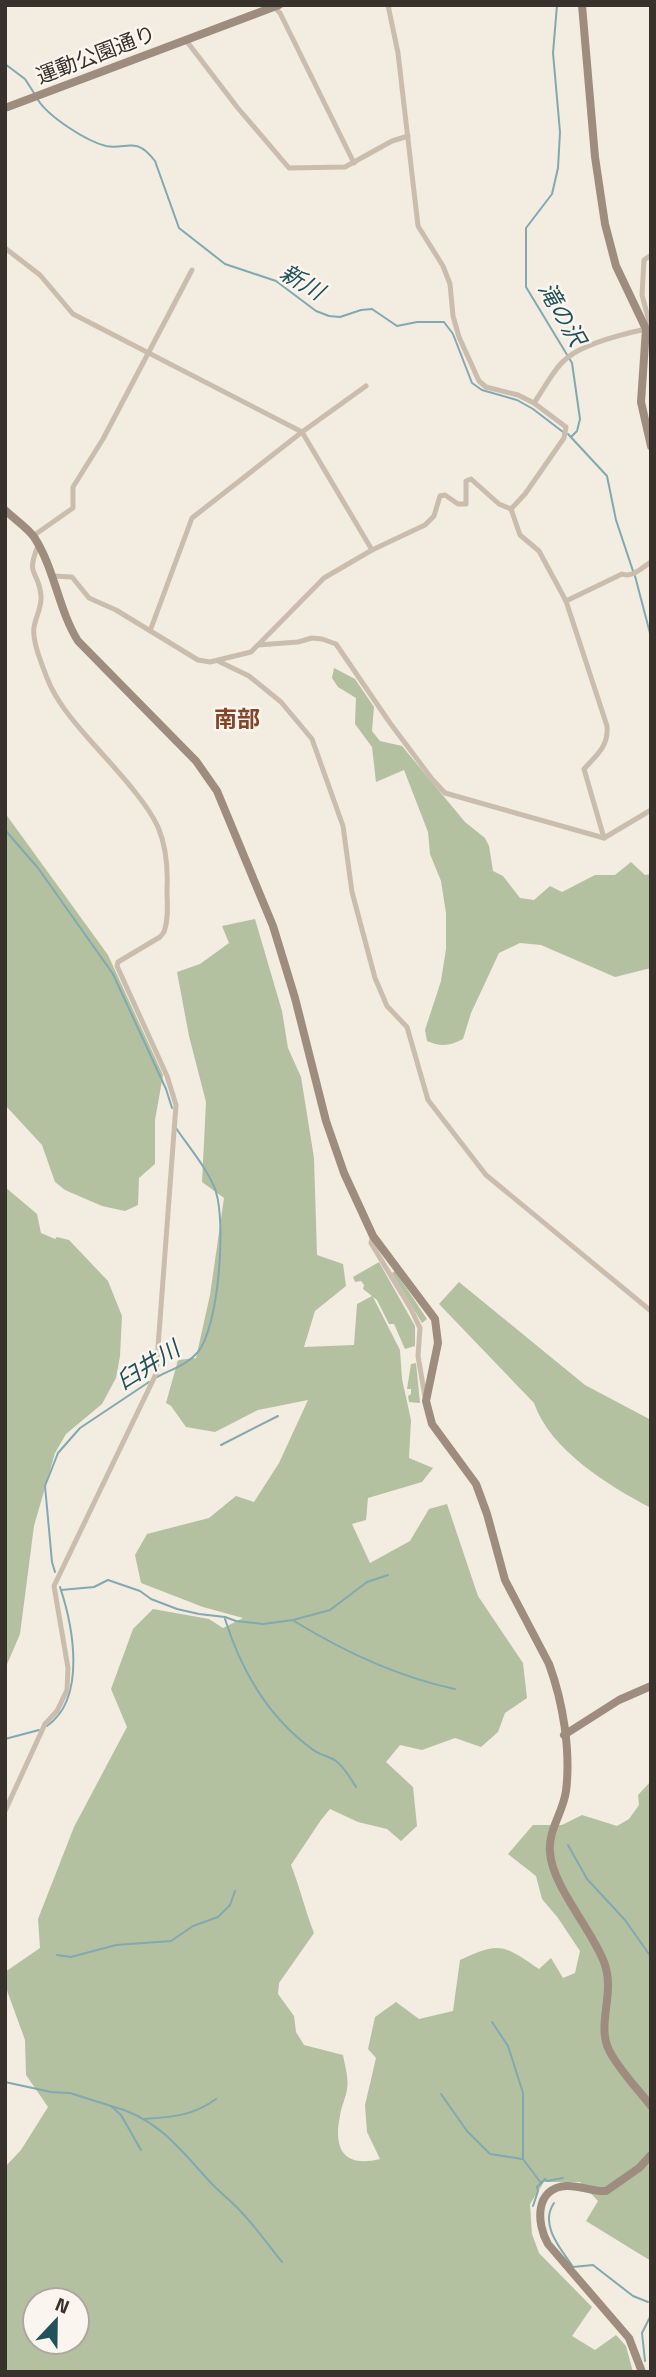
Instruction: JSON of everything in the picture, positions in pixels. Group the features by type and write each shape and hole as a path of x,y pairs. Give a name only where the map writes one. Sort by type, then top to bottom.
{"street":[{"path":"388,5 398,53 418,226 443,266 450,284 453,316 479,381 486,387 518,395 534,403 566,427 565,437 525,494 511,509"},
{"path":"582,5 594,145 605,224 616,266 648,332"},
{"path":"275,6 354,163"},
{"name":"運動公園通り","path":"8,107 275,6"},
{"path":"184,39 289,168 345,167 392,141 408,136"},
{"path":"5,248 40,275 73,314 302,432 372,550"},
{"path":"651,255 644,260 642,295 649,325 640,402 651,446"},
{"path":"33,536 73,508 73,487 103,439 192,270"},
{"path":"534,403 565,359 573,354 610,339 648,332"},
{"path":"150,631 192,518 366,386"},
{"path":"53,576 72,577 89,598 104,603 198,660 218,661 251,652 324,578 425,524 434,516 440,496 445,495 458,504 466,504 466,481 471,479 499,504 511,509"},
{"path":"511,509 514,525 520,535 539,551 566,601 607,726 608,737 603,748 584,769 604,838"},
{"path":"5,510 33,536 53,576 70,628 78,640 196,761 217,791 273,926 295,998 326,1121 344,1173 373,1236 435,1319 438,1343 426,1401"},
{"path":"5,1811 45,1724 57,1711 67,1690 68,1668 54,1586 156,1374 176,1105 167,1076 117,966 118,962 164,932 167,880 164,850 153,818 116,769 73,721 48,679 34,626 41,595 32,571 32,560 38,545"},
{"path":"566,601 622,574 634,574 651,562"},
{"path":"258,645 298,642 312,638 336,645 397,732 445,793 604,838 651,810"},
{"path":"218,661 249,676 281,702 312,739 343,826 352,892 375,978 387,1006 407,1027 428,1100 486,1175 651,1311"},
{"path":"373,1236 371,1243 420,1328 418,1356 432,1424 476,1484 505,1580 550,1664 565,1735 566,1791 549,1839 550,1856 562,1886 593,1937 604,1963 609,1983 604,2034 609,2050 651,2106"},
{"path":"565,1735 619,1700 651,1686"},
{"path":"642,2372 629,2338 548,2244 543,2234 539,2210 544,2198 553,2189 567,2186 606,2191 639,2168 651,2155"}],"green space":[{"path":"334,668 355,679 374,707 372,731 380,741 402,746 465,822 485,838 493,871 503,876 520,898 534,900 550,886 562,892 595,875 615,875 631,862 645,875 651,874 651,968 615,977 541,945 520,943 499,953 471,1013 463,1039 445,1045 427,1041 425,1030 441,981 446,949 446,913 441,881 430,854 428,832 404,770 376,782 372,747 355,724 356,698 338,687 332,678"},
{"path":"5,813 108,955 163,1075 155,1120 155,1164 139,1178 138,1205 125,1211 102,1206 65,1190 55,1182 42,1145 5,1105"},
{"path":"255,919 282,1011 288,1048 301,1077 314,1158 317,1255 343,1264 346,1286 315,1311 304,1347 354,1345 357,1304 372,1296 363,1289 361,1281 355,1282 353,1277 379,1262 415,1326 415,1346 405,1349 394,1324 389,1324 373,1297 400,1350 402,1379 411,1420 409,1458 433,1468 422,1482 368,1498 366,1520 352,1524 370,1563 410,1541 429,1509 447,1504 478,1596 523,1663 527,1698 505,1713 498,1732 481,1747 455,1738 422,1750 400,1745 386,1762 413,1787 417,1826 401,1841 387,1829 358,1822 330,1809 291,1865 314,1933 279,1983 278,1994 294,2016 296,2032 304,2045 343,2055 347,2085 338,2138 344,2153 358,2161 380,2159 367,2132 365,2105 376,2058 368,2049 375,2017 396,2002 419,2019 453,2011 460,1960 493,1948 501,1948 518,1955 539,1969 551,1958 563,1978 575,1973 580,1951 542,1899 536,1876 508,1854 533,1825 562,1825 582,1815 617,1826 629,1819 639,1805 638,1795 651,1781 651,2261 586,2221 598,2201 580,2182 544,2182 530,2204 532,2234 539,2253 592,2307 572,2336 595,2350 616,2335 626,2346 633,2372 5,2372 5,2167 21,2150 48,2107 26,2075 25,2040 5,1985 5,1972 40,1948 38,1919 74,1827 127,1727 111,1689 133,1629 153,1609 209,1619 223,1628 243,1618 203,1607 141,1583 135,1555 147,1534 209,1518 236,1496 254,1502 279,1463 308,1400 258,1410 215,1432 186,1427 166,1403 178,1360 196,1358 210,1295 224,1198 202,1182 206,1102 189,1036 177,972 200,964 229,943 222,926"},
{"path":"5,1187 37,1214 41,1233 55,1239 57,1237 69,1240 108,1281 122,1316 116,1378 102,1404 66,1434 55,1453 34,1526 20,1634 5,1669"},
{"path":"395,1271 427,1319 422,1323 392,1273"},
{"path":"459,1282 585,1385 651,1420 651,1508 600,1478 567,1451 542,1420 534,1403 439,1304"},
{"path":"416,1363 420,1403 409,1402 411,1389 407,1389 411,1364"}],"waterway":[{"name":"滝の沢","path":"557,5 553,53 560,132 558,168 552,194 526,228 526,287 572,363 580,419 577,431 572,436"},
{"name":"新川","path":"5,64 25,79 34,93"},
{"name":"新川","path":"38,100 59,121 88,139 106,146 136,146 148,153 155,161 179,228 225,264 276,281 316,311 329,316 340,317 372,309 397,326 417,322 444,322 453,334 472,383 482,390 517,400 563,432"},
{"name":"新川","path":"568,434 607,476 616,520 633,571"},
{"name":"新川","path":"635,576 651,637"},
{"name":"臼井川","path":"5,830 38,868 113,974 166,1089 172,1108"},
{"name":"臼井川","path":"157,1377 184,1364 198,1352 211,1321 219,1274 220,1227 216,1192 204,1168 176,1128"},
{"name":"臼井川","path":"55,1572 45,1486 58,1453 80,1428 149,1382"},
{"path":"221,1445 278,1416"},
{"path":"61,1590 94,1587 108,1580 140,1591 151,1599 177,1609 263,1624 293,1620 330,1610 367,1582 388,1575"},
{"name":"臼井川","path":"47,1726 60,1714 68,1698 72,1680 72,1641 60,1587"},
{"path":"225,1619 239,1656 269,1707 296,1736 315,1751 339,1764 356,1787"},
{"path":"294,1621 372,1662 413,1678 455,1689"},
{"name":"臼井川","path":"5,1739 39,1730"},
{"path":"568,1845 587,1879 625,1920 651,1957"},
{"path":"57,1955 71,1957 116,1945 171,1941 193,1926 218,1917 230,1905 235,1891"},
{"path":"492,2022 508,2046 523,2093 523,2159 541,2183"},
{"path":"5,2082 51,2092 70,2093 111,2106 121,2115 141,2150"},
{"path":"441,2094 467,2131 490,2154 522,2159"},
{"path":"144,2119 190,2112 216,2099"},
{"path":"111,2106 143,2119 168,2137 254,2226 282,2262"},
{"path":"533,2206 537,2187 545,2179 547,2181 563,2178"},
{"path":"554,2203 550,2211 550,2228 573,2267 593,2265 633,2296 648,2302"},
{"path":"645,2361 642,2333 651,2315"}],"district":[{"name":"南部","path":"237,719"}]}
